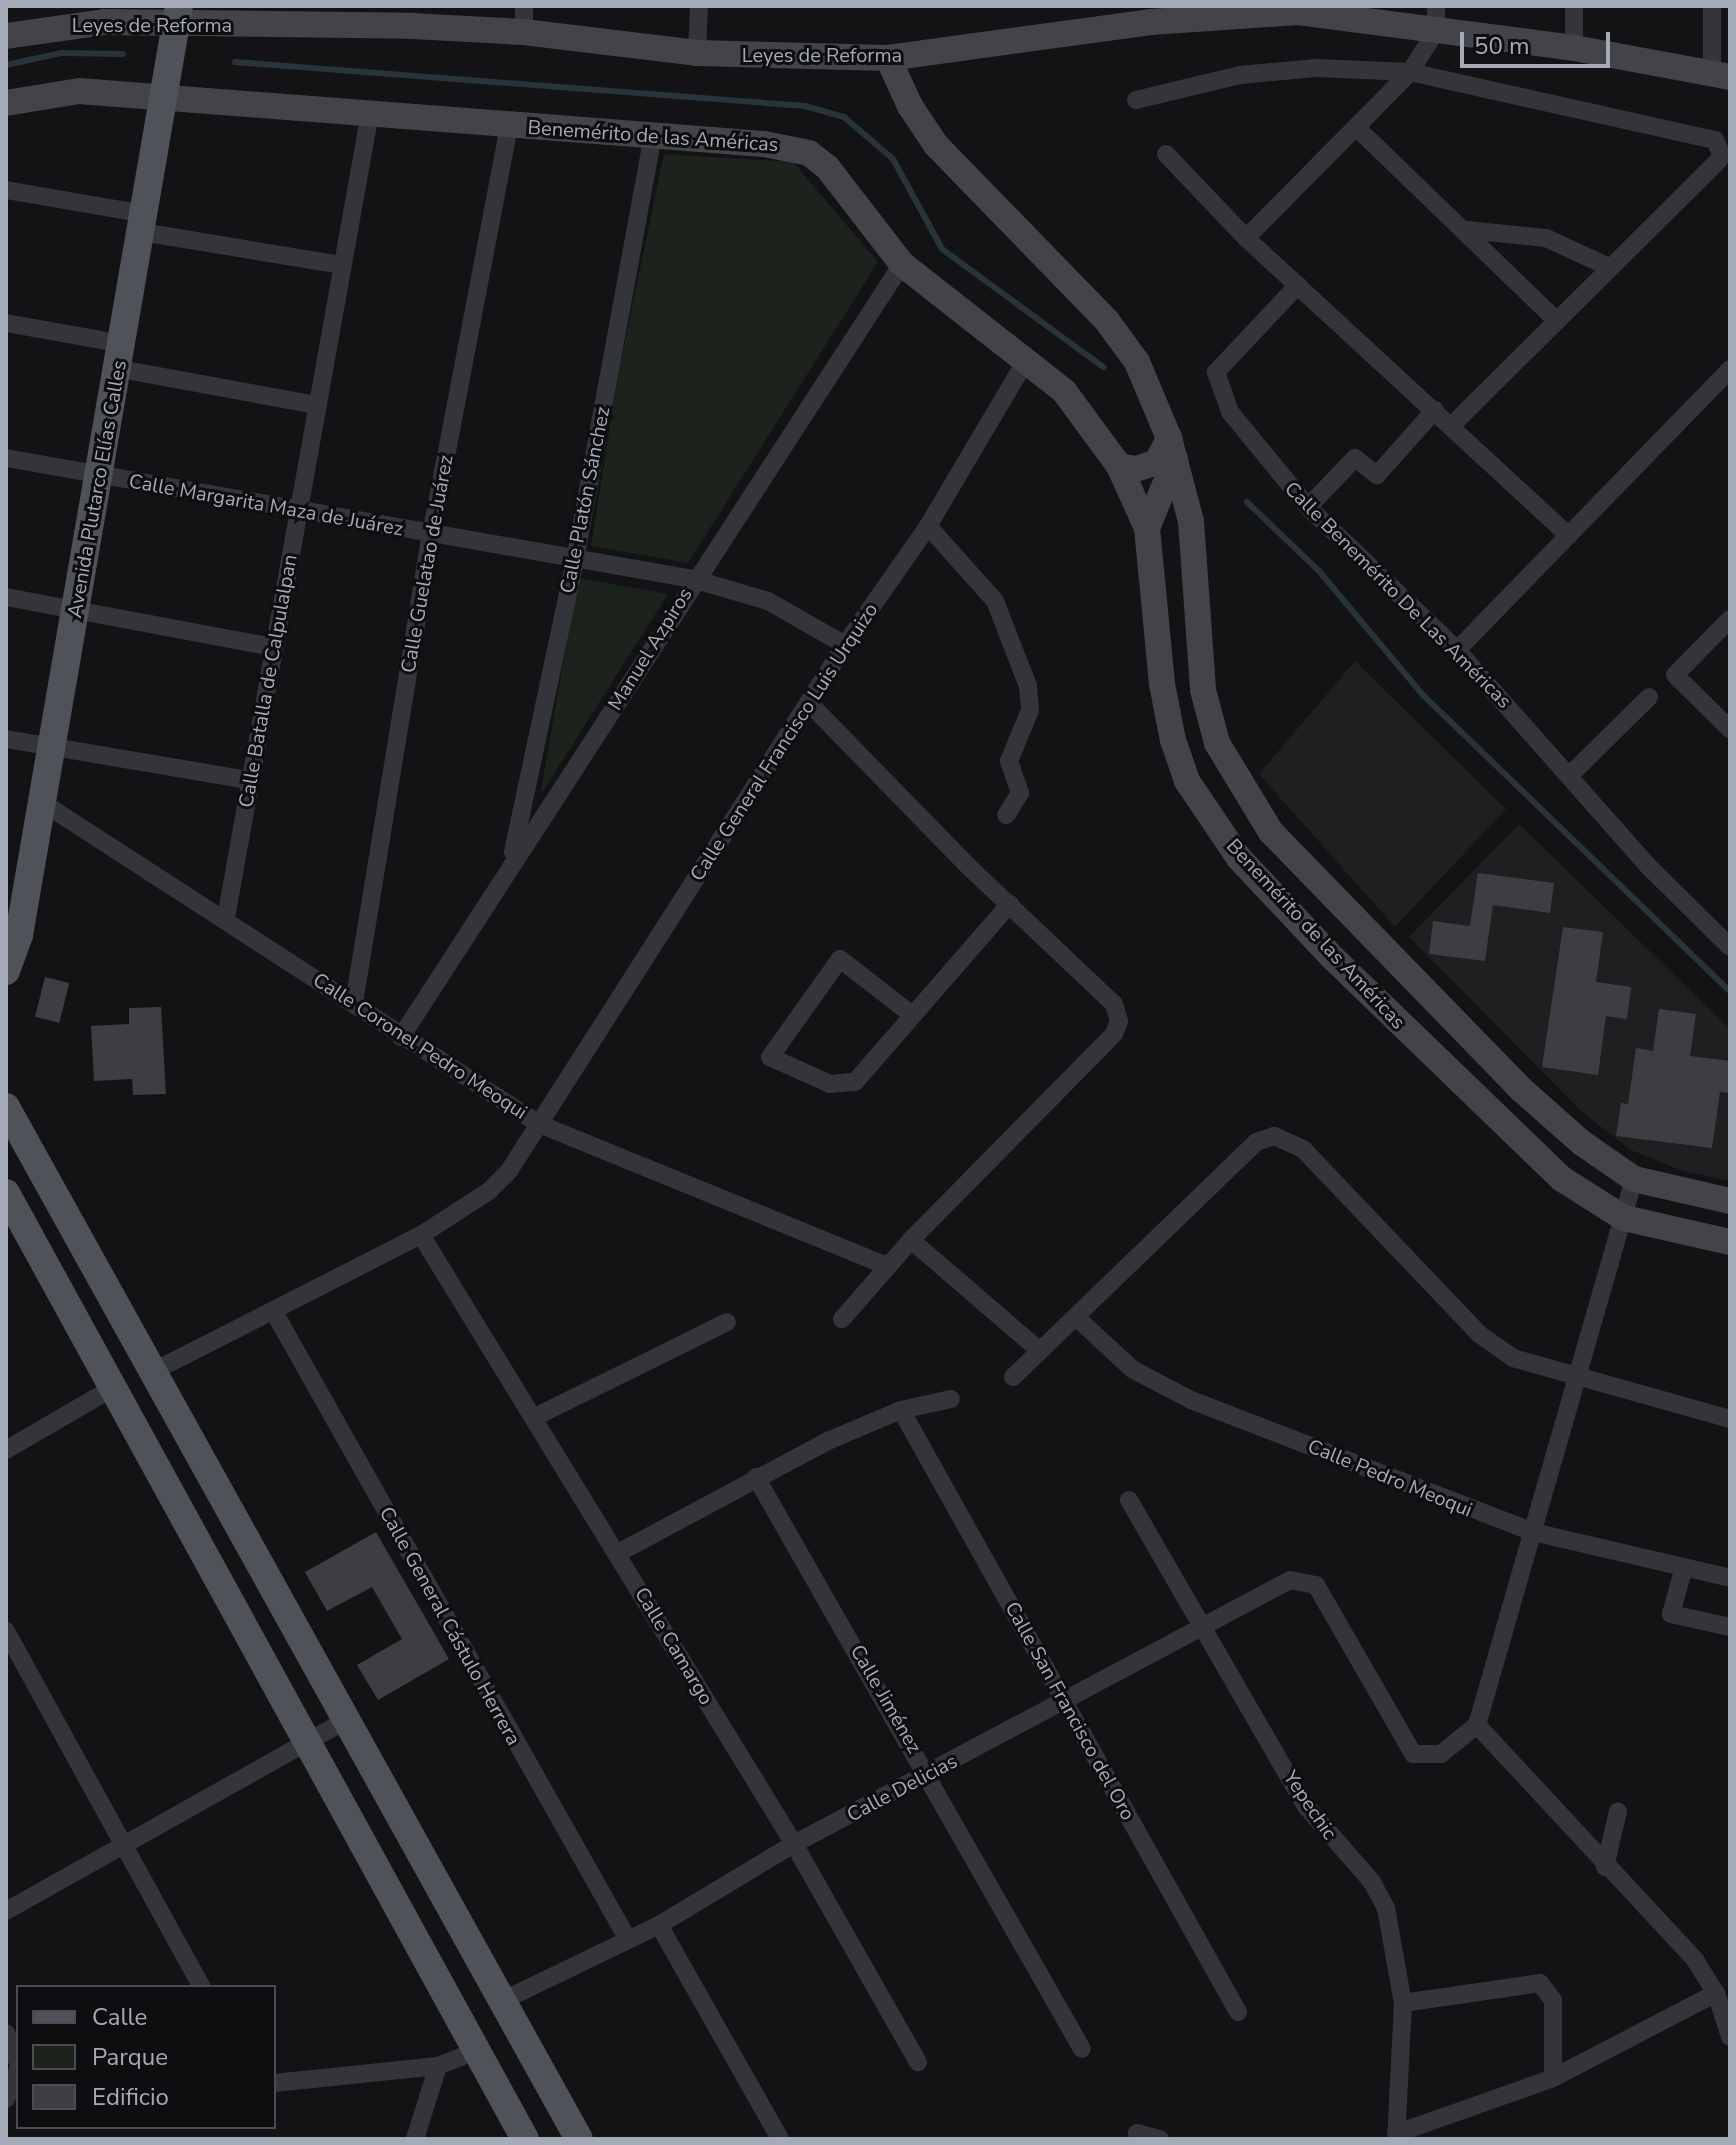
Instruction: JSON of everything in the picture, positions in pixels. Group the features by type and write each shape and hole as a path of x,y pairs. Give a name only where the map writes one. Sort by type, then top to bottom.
{"main road":[{"name":"Avenida Plutarco Elías Calles","path":"6,971 19,935 40,801 122,356 176,24"},
{"path":"6,1107 579,2139"},
{"path":"6,1193 525,2139"}],"street":[{"path":"697,53 699,6"},
{"path":"1574,6 1574,48"},
{"path":"1712,6 1721,74"},
{"name":"Leyes de Reforma","path":"6,36 104,22 176,24 524,19 697,53 888,58 1151,14 1298,9 1436,19 1721,74"},
{"path":"1246,238 1410,72 1436,19"},
{"name":"Benemérito de las Américas","path":"888,58 910,106 936,145 1107,321 1137,362 1172,449 1191,521 1203,690 1217,743 1271,832 1522,1090 1582,1143 1634,1179 1730,1201"},
{"path":"1136,100 1240,75 1317,68 1410,72 1715,140 1722,156 1451,426"},
{"name":"Benemérito de las Américas","path":"6,103 79,91 167,90 509,126 778,145 809,153 827,167 902,264 1064,391 1119,466 1147,528 1162,684 1173,740 1187,781 1239,858 1333,958 1533,1153 1587,1198 1624,1218 1730,1242"},
{"name":"Calle Batalla de Calpulalpan","path":"226,918 370,113"},
{"name":"Calle Guelatao de Juárez","path":"354,1003 431,535 509,126"},
{"path":"1356,127 1467,230 1557,321"},
{"name":"Calle Platón Sánchez","path":"511,863 575,560 653,136"},
{"path":"1166,154 1246,238 1569,536"},
{"path":"6,190 342,265"},
{"path":"1467,230 1546,238 1609,267"},
{"name":"Manuel Azpiros","path":"401,1037 693,579 902,264"},
{"name":"Calle Benemérito De Las Américas","path":"1298,285 1216,372 1230,412 1308,507 1457,650 1648,866 1730,947"},
{"path":"6,323 316,405"},
{"name":"Calle General Francisco Luis Urquizo","path":"154,1371 421,1235 489,1191 509,1171 845,645 928,526 1026,360"},
{"path":"1457,650 1730,369"},
{"path":"1308,507 1355,458 1377,475 1435,410"},
{"path":"1119,466 1136,469 1157,462 1172,449"},
{"path":"1147,528 1172,449"},
{"name":"Calle Margarita Maza de Juárez","path":"6,458 693,579 768,601 845,645"},
{"path":"928,526 995,601 1028,686 1030,710 1009,761 1020,793 1006,815"},
{"path":"6,597 273,647"},
{"path":"1730,619 1675,675 1730,729"},
{"path":"1570,775 1649,697"},
{"path":"809,703 1114,1004 1119,1021 1114,1034 911,1240 842,1319"},
{"path":"6,739 249,780"},
{"name":"Calle Coronel Pedro Meoqui","path":"40,801 226,918 401,1037 539,1124 887,1266"},
{"path":"1239,858 1271,832"},
{"path":"911,1014 840,959 770,1057 830,1084 849,1085 1010,904"},
{"path":"1013,1377 1256,1142 1274,1136 1303,1149 1479,1334 1513,1358 1574,1379 1730,1419"},
{"path":"1634,1179 1477,1725 1605,1867 1695,1960 1716,1993 1730,2037"},
{"name":"Calle Camargo","path":"421,1235 794,1844 918,2062"},
{"path":"911,1240 1039,1350"},
{"name":"Calle General Cástulo Herrera","path":"274,1312 627,1938"},
{"name":"Calle Pedro Meoqui","path":"1077,1318 1132,1369 1160,1386 1533,1532 1730,1578"},
{"path":"535,1417 727,1322"},
{"path":"6,1450 111,1389"},
{"path":"618,1553 756,1477 901,1410 951,1399"},
{"name":"Calle San Francisco del Oro","path":"901,1410 1238,2012"},
{"name":"Calle Jiménez","path":"756,1477 929,1774 1082,2049"},
{"name":"Yepechic","path":"1129,1500 1306,1806 1372,1882 1386,1908 1403,2003 1397,2136"},
{"path":"1684,1567 1671,1614 1730,1627"},
{"name":"Calle Delicias","path":"504,2000 659,1925 794,1844 1201,1625 1302,1578 1316,1585 1407,1747 1419,1756 1441,1754 1477,1725"},
{"path":"6,1631 201,1985"},
{"path":"6,1911 347,1720"},
{"path":"1605,1867 1618,1811"},
{"path":"659,1925 780,2139"},
{"path":"1403,2003 1540,1983 1553,2000 1553,2078"},
{"path":"1397,2136 1421,2132 1553,2078 1716,1993"},
{"path":"6,2033 16,2060"},
{"path":"276,2083 438,2066 476,2051"},
{"path":"415,2139 438,2066"},
{"path":"6,2099 16,2072"},
{"path":"1137,2133 1160,2139"}],"shaded area":[{"path":"1355,661 1506,809 1395,927 1259,774"},
{"path":"1519,824 1730,1029 1730,1181 1682,1171 1631,1150 1582,1112 1409,937"}],"green space":[{"path":"664,154 793,162 878,262 688,563 591,546 619,370"},
{"path":"578,578 668,594 540,796"}],"building":[{"path":"1478,873 1554,883 1550,913 1493,905 1485,961 1429,954 1433,921 1470,926"},
{"path":"1563,927 1603,932 1596,982 1631,987 1627,1019 1606,1016 1598,1075 1542,1067"},
{"path":"45,977 69,983 59,1023 35,1017"},
{"path":"161,1007 166,1094 133,1095 132,1079 94,1081 91,1026 129,1024 129,1008"},
{"path":"1659,1009 1696,1014 1690,1056 1730,1061 1730,1093 1720,1092 1712,1148 1616,1136 1621,1103 1628,1104 1636,1048 1653,1051"},
{"path":"376,1532 449,1659 378,1700 357,1665 402,1639 372,1587 327,1611 305,1572"}],"waterway":[{"path":"6,65 61,53 123,54"},
{"path":"235,62 805,106 844,117 893,159 942,249 1103,367"},
{"path":"1247,502 1319,571 1423,695 1730,991"}]}
